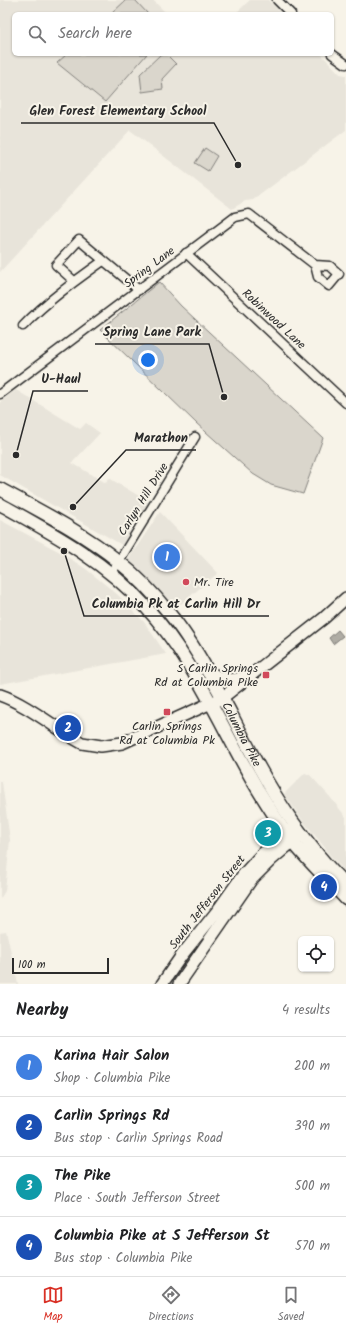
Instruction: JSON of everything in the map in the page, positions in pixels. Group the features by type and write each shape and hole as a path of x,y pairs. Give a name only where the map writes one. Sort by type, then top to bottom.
{"main road":[{"name":"Columbia Pike","path":"0,489 75,531 119,562 146,586 169,612 188,638 208,672 274,792 294,833 317,854 346,885"},
{"name":"Columbia Pike","path":"0,504 73,547 111,574 139,598 170,636 185,659 253,780 346,899"},
{"path":"0,695 24,707 82,743 101,746 116,744 129,740 222,698 324,618 346,598"},
{"path":"208,672 218,678 229,681 250,676"},
{"name":"South Jefferson Street","path":"162,984 182,955 218,910 243,875 262,854 294,833"},
{"name":"South Jefferson Street","path":"179,984 251,880 271,860 294,833"}],"street":[{"path":"277,0 289,12"},
{"path":"334,55 346,64"},
{"name":"Spring Lane","path":"0,394 235,217 249,214 315,265"},
{"path":"74,281 56,265 79,240 139,290"},
{"name":"Robinwood Lane","path":"186,253 346,403"},
{"path":"23,326 39,310 74,281 103,261"},
{"name":"Carlyn Hill Drive","path":"111,574 195,437"}],"shaded area":[{"path":"0,0 153,0 165,12 12,12 12,56 323,56 340,74 346,75 346,130 253,200 245,201 232,209 130,130 0,272"},
{"path":"126,0 135,0 146,12 113,12"},
{"path":"250,0 268,0 280,12 237,12"},
{"path":"65,56 145,56 105,102 57,63"},
{"path":"159,56 168,56 176,64 162,79 163,89 142,92 140,74"},
{"path":"205,148 217,156 208,171 195,163"},
{"path":"159,282 181,306 323,438 303,494 271,485 253,474 196,423 100,330"},
{"path":"16,390 80,429 86,423 100,433 72,463 106,483 109,478 149,502 122,545 0,475 0,402"},
{"path":"160,512 218,573 176,608 151,582 149,583 128,560"},
{"path":"0,520 58,551 86,569 118,595 144,622 166,654 0,684"},
{"path":"338,630 343,636 333,644 329,638"},
{"path":"305,773 310,775 346,817 346,873 328,853 284,794"},
{"path":"0,781 2,782 10,840 5,891 0,899"},
{"path":"6,931 18,984 0,984 0,932"},
{"path":"199,941 196,953 175,984 169,984"}],"place":[{"name":"Glen Forest Elementary School","path":"238,165"},
{"name":"Spring Lane Park","path":"224,397"},
{"name":"U-Haul","path":"16,455"},
{"name":"Marathon","path":"73,507"},
{"name":"Columbia Pk at Carlin Hill Dr","path":"64,551"},
{"name":"Karina Hair Salon","path":"167,557"},
{"name":"Mr. Tire","path":"186,582"},
{"name":"S Carlin Springs Rd at Columbia Pike","path":"266,675"},
{"name":"Carlin Springs Rd at Columbia Pk","path":"167,712"},
{"name":"Carlin Springs Rd","path":"68,728"},
{"name":"The Pike","path":"268,833"},
{"name":"Columbia Pike at S Jefferson St","path":"324,887"}]}
